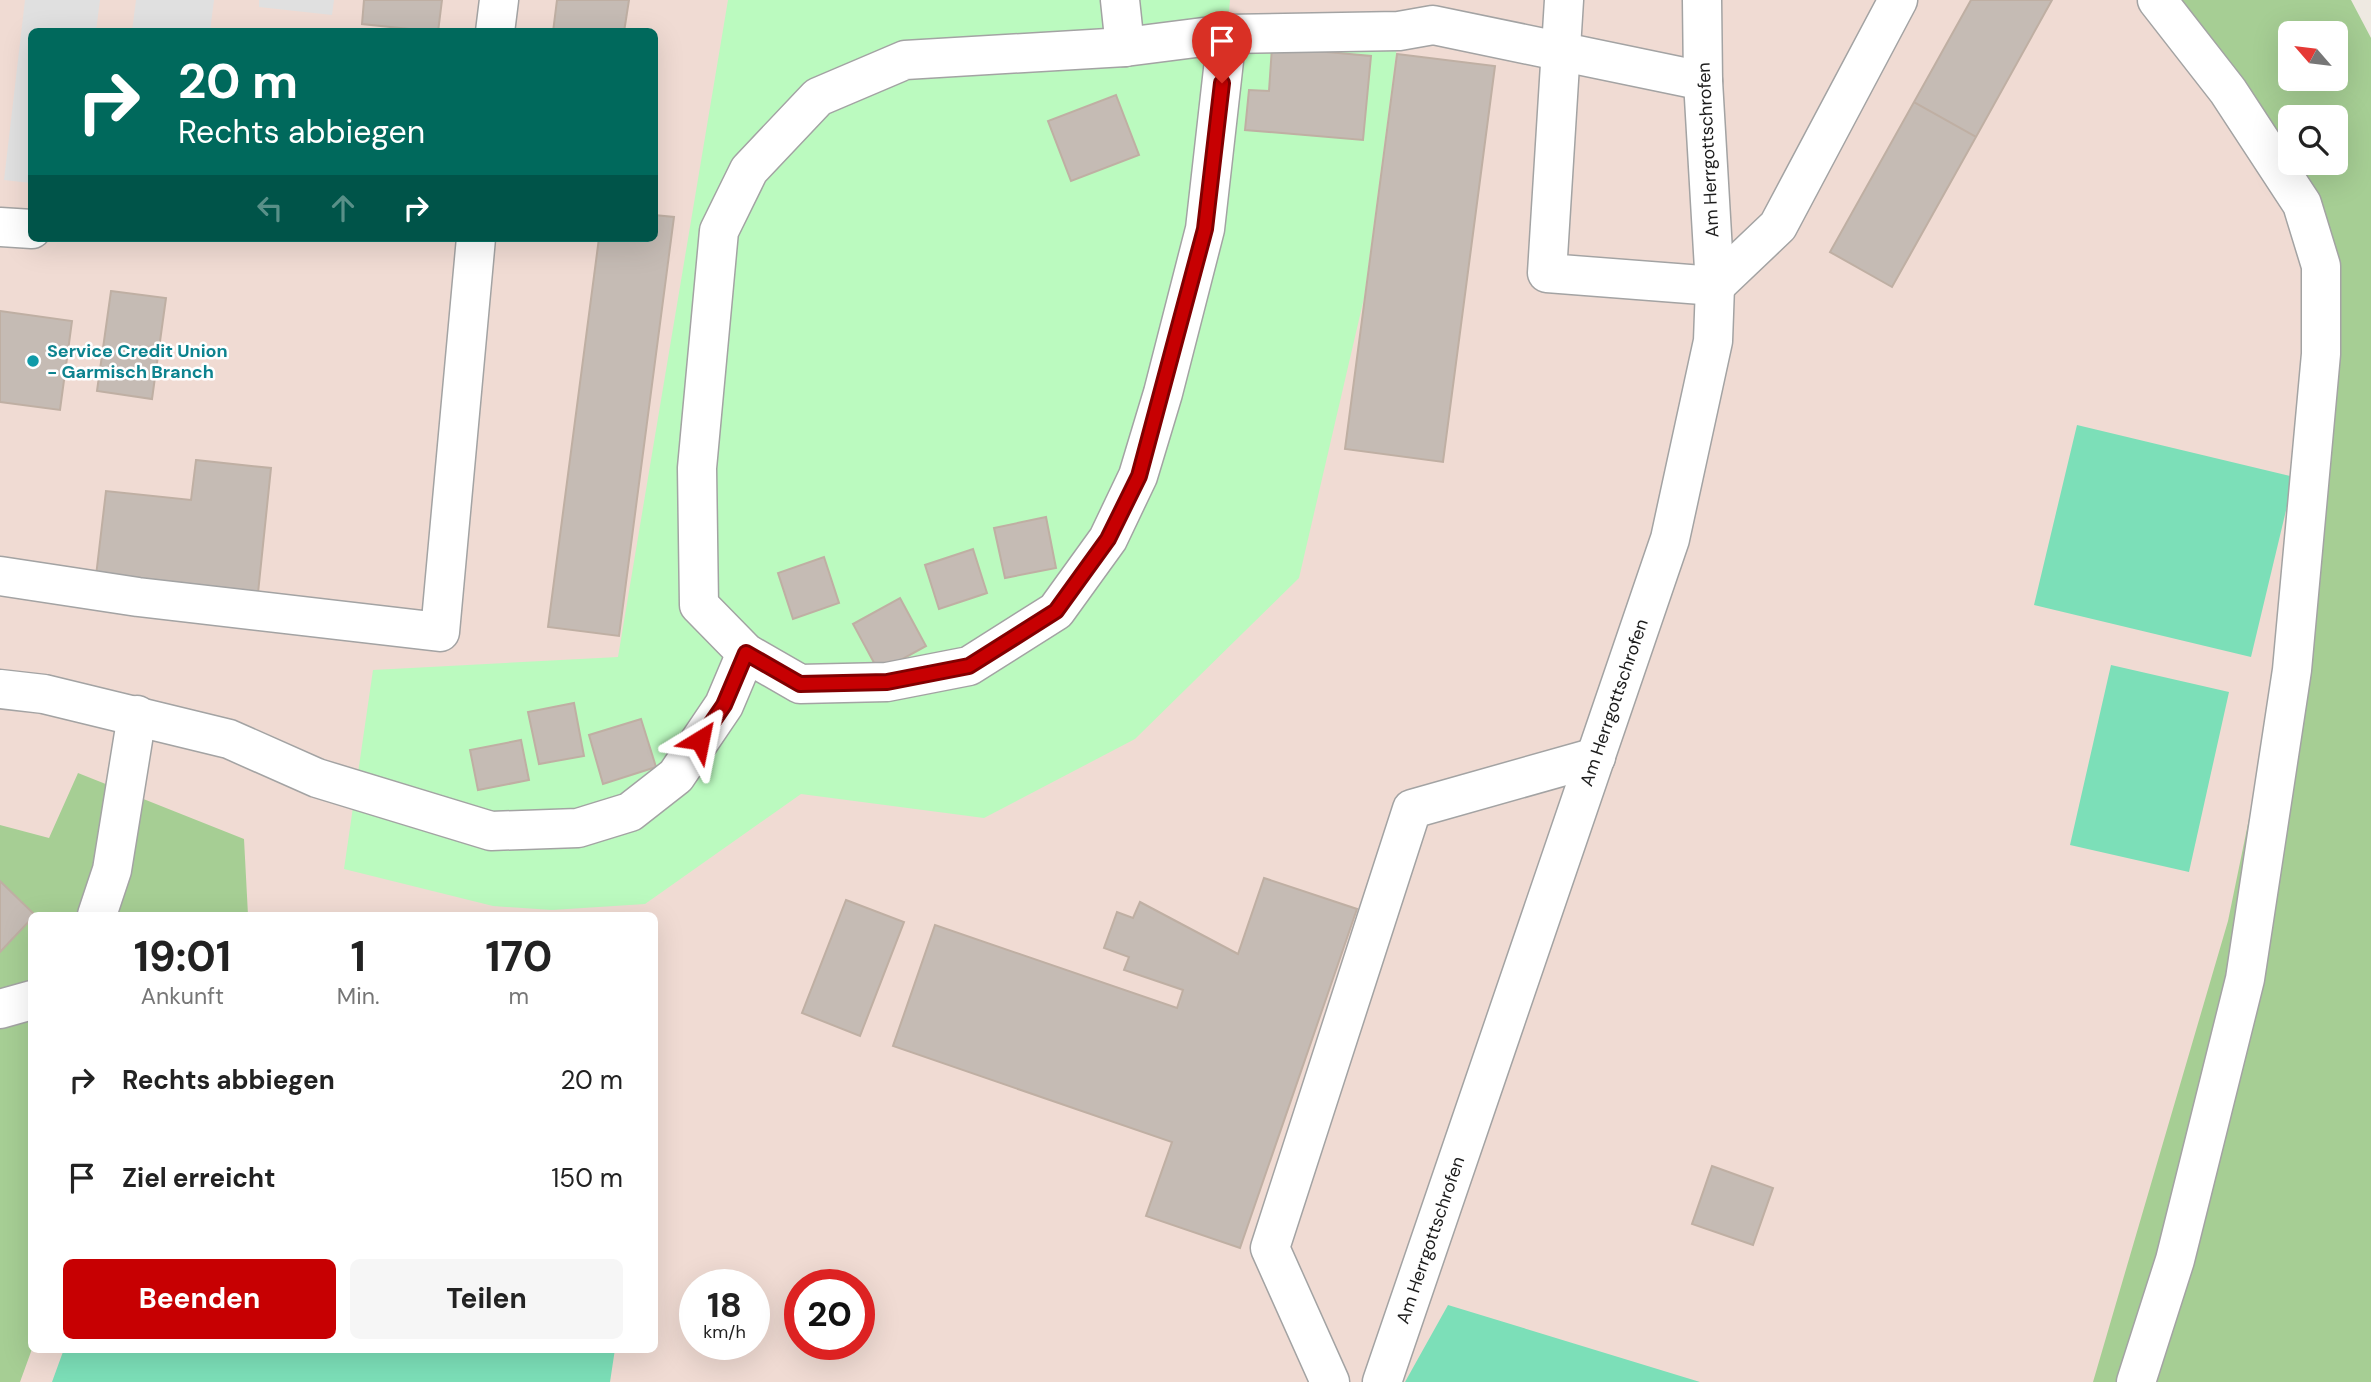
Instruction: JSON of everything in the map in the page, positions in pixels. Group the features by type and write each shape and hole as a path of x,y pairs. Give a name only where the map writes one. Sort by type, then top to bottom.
{"lane":[{"path":"496,28 499,0"},
{"path":"1120,0 1125,47"},
{"path":"1564,0 1547,273 1715,286 1778,226 1898,0"},
{"name":"Am Herrgottschrofen","path":"1382,1382 1670,539 1713,341 1715,286 1703,81 1702,0"},
{"path":"2136,1382 2175,1260 2245,979 2292,670 2321,354 2321,266 2302,204 2228,91 2157,0"},
{"path":"1227,34 1205,229 1139,476 1108,539 1056,611 969,666 887,682 800,684 746,653 699,605 696,468 719,232 749,170 818,97 905,60 1125,47 1227,34 1399,31 1433,12 1559,51 1703,81"},
{"path":"0,227 28,229"},
{"path":"0,576 138,597 440,632 476,242"},
{"path":"0,689 44,694 229,739 317,778 491,831 578,828 630,812 676,776 724,705 746,653"},
{"path":"98,912 112,870 137,715"},
{"path":"1329,1382 1270,1248 1412,809 1596,757"},
{"path":"0,1009 28,1001"}],"shaded area":[{"path":"0,0 2293,0 2292,21 2278,21 2278,91 2344,91 2371,131 2371,885 2292,1382 0,1382"},
{"path":"25,0 100,0 96,28 28,28 28,183 4,180"},
{"path":"136,0 214,0 210,28 132,28"},
{"path":"259,0 334,0 332,15 259,7"}],"green space":[{"path":"728,0 1230,0 1227,33 1399,31 1364,298 1299,578 1135,739 984,818 801,794 645,904 552,910 493,906 344,869 373,670 618,657"},
{"path":"2178,0 2351,0 2371,38 2371,1382 2093,1382 2228,921 2279,673 2325,213 2299,175 2348,175 2348,105 2278,105 2278,145"},
{"path":"2077,425 2294,477 2251,657 2034,605"},
{"path":"2111,665 2229,692 2189,872 2070,845"},
{"path":"78,773 244,839 248,912 28,912 28,1353 31,1353 20,1382 0,1382 0,825 49,838"},
{"path":"1448,1305 1700,1382 1405,1382"},
{"path":"63,1353 614,1353 610,1382 52,1382"}],"building":[{"path":"364,0 442,0 438,28 362,24"},
{"path":"557,0 629,0 625,28 554,28"},
{"path":"1971,0 2052,0 1976,137 1914,102"},
{"path":"1272,47 1371,56 1363,140 1245,130 1249,90 1269,91"},
{"path":"1397,54 1495,66 1443,462 1345,449"},
{"path":"1116,95 1139,155 1071,181 1048,121"},
{"path":"1914,102 1976,137 1892,287 1830,252"},
{"path":"658,215 674,217 619,636 548,627 598,242 658,242"},
{"path":"111,291 166,298 152,399 97,391"},
{"name":"Service Credit Union - Garmisch Branch","path":"0,311 72,321 60,410 0,402"},
{"path":"196,460 271,468 258,593 96,576 106,491 191,500"},
{"path":"1046,517 1056,568 1005,578 994,528"},
{"path":"973,549 987,593 939,609 925,565"},
{"path":"824,557 839,603 793,619 778,573"},
{"path":"900,598 926,646 879,672 853,624"},
{"path":"574,703 584,756 539,764 528,712"},
{"path":"641,719 656,767 603,784 589,735"},
{"path":"521,740 529,780 478,790 470,750"},
{"path":"1264,878 1357,909 1240,1248 1146,1216 1172,1142 893,1046 935,925 1177,1008 1183,990 1124,970 1129,957 1104,948 1117,912 1133,918 1140,902 1238,954"},
{"path":"0,881 32,912 28,912 28,922 0,952"},
{"path":"846,900 904,922 860,1036 802,1013"},
{"path":"1712,1166 1773,1188 1753,1245 1692,1224"}],"place":[{"name":"Service Credit Union - Garmisch Branch","path":"33,361"}],"route":[{"path":"700,740 724,705 746,653 800,684 887,682 969,666 1056,611 1108,539 1139,476 1205,229 1222,83"}]}
